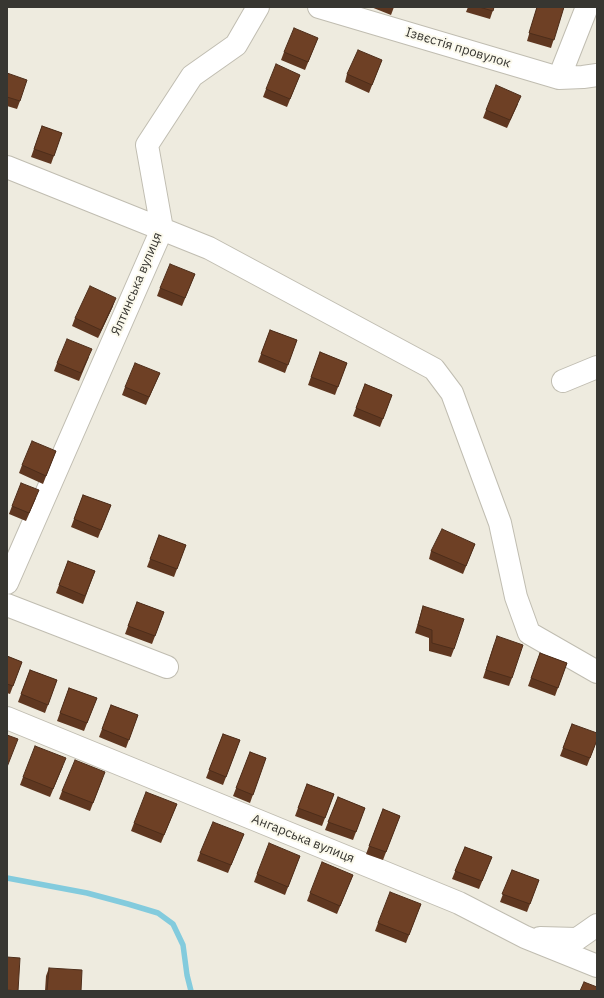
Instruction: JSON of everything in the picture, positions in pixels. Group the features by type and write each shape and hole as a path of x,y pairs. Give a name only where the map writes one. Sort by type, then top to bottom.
{"street":[{"name":"Ялтинська вулиця","path":"7,583 162,229 147,144 192,76 236,45 258,7"},
{"name":"Ізвєстія провулок","path":"320,7 559,78 583,78 597,75"},
{"path":"559,78 587,7"},
{"path":"7,167 208,248 434,369 452,393 500,523 516,597 530,633 597,672"},
{"path":"563,381 597,367"},
{"path":"7,605 167,667"},
{"name":"Ангарська вулиця","path":"7,718 459,903 525,937 597,966"},
{"path":"525,937 577,939 597,925"}],"building":[{"path":"479,7 494,7 493,11"},
{"path":"537,7 564,7 554,40 529,33"},
{"path":"294,28 318,38 308,62 284,52"},
{"path":"358,50 382,60 372,85 347,74"},
{"path":"276,64 300,75 290,99 266,89"},
{"path":"7,73 27,80 20,101 7,97"},
{"path":"496,85 521,96 510,120 486,110"},
{"path":"42,126 62,133 54,156 34,149"},
{"path":"170,264 195,274 185,298 160,288"},
{"path":"90,286 116,298 101,330 75,318"},
{"path":"270,330 297,340 288,365 261,354"},
{"path":"67,339 92,349 81,373 57,363"},
{"path":"320,352 347,363 338,387 311,377"},
{"path":"135,363 160,373 149,397 125,387"},
{"path":"365,384 392,395 383,419 356,408"},
{"path":"32,441 56,451 46,476 22,465"},
{"path":"21,483 39,490 29,513 12,506"},
{"path":"83,495 111,505 101,530 74,519"},
{"path":"442,529 475,544 466,566 431,551"},
{"path":"159,535 186,545 177,569 150,559"},
{"path":"68,561 95,571 85,596 59,585"},
{"path":"137,602 164,612 155,636 128,626"},
{"path":"423,606 464,619 454,649 432,643 432,630 418,625"},
{"path":"497,636 523,645 512,678 486,670"},
{"path":"540,653 567,663 558,688 531,678"},
{"path":"7,656 22,662 13,686 7,684"},
{"path":"30,670 57,680 48,705 21,694"},
{"path":"69,688 97,698 87,723 60,713"},
{"path":"111,705 138,715 129,740 102,729"},
{"path":"572,724 597,733 597,740 590,758 563,748"},
{"path":"223,734 240,740 226,777 209,770"},
{"path":"7,735 18,739 7,767"},
{"path":"35,746 66,758 53,789 23,777"},
{"path":"250,752 266,758 253,795 236,788"},
{"path":"75,760 105,772 93,803 62,791"},
{"path":"307,784 334,794 325,818 298,808"},
{"path":"146,792 177,804 164,835 134,823"},
{"path":"338,797 365,808 356,832 328,822"},
{"path":"383,809 400,816 386,852 369,846"},
{"path":"213,822 244,834 231,865 200,853"},
{"path":"269,843 300,856 288,887 257,874"},
{"path":"465,847 492,857 482,881 455,871"},
{"path":"322,862 353,875 340,906 310,893"},
{"path":"512,870 539,880 530,904 502,894"},
{"path":"390,892 421,904 409,935 378,923"},
{"path":"7,957 20,958 18,991 7,990"},
{"path":"49,968 82,970 81,991 47,991"},
{"path":"584,982 597,987 597,991 580,991"}],"waterway":[{"path":"7,878 87,893 158,913 173,924 183,945 191,991"}]}
